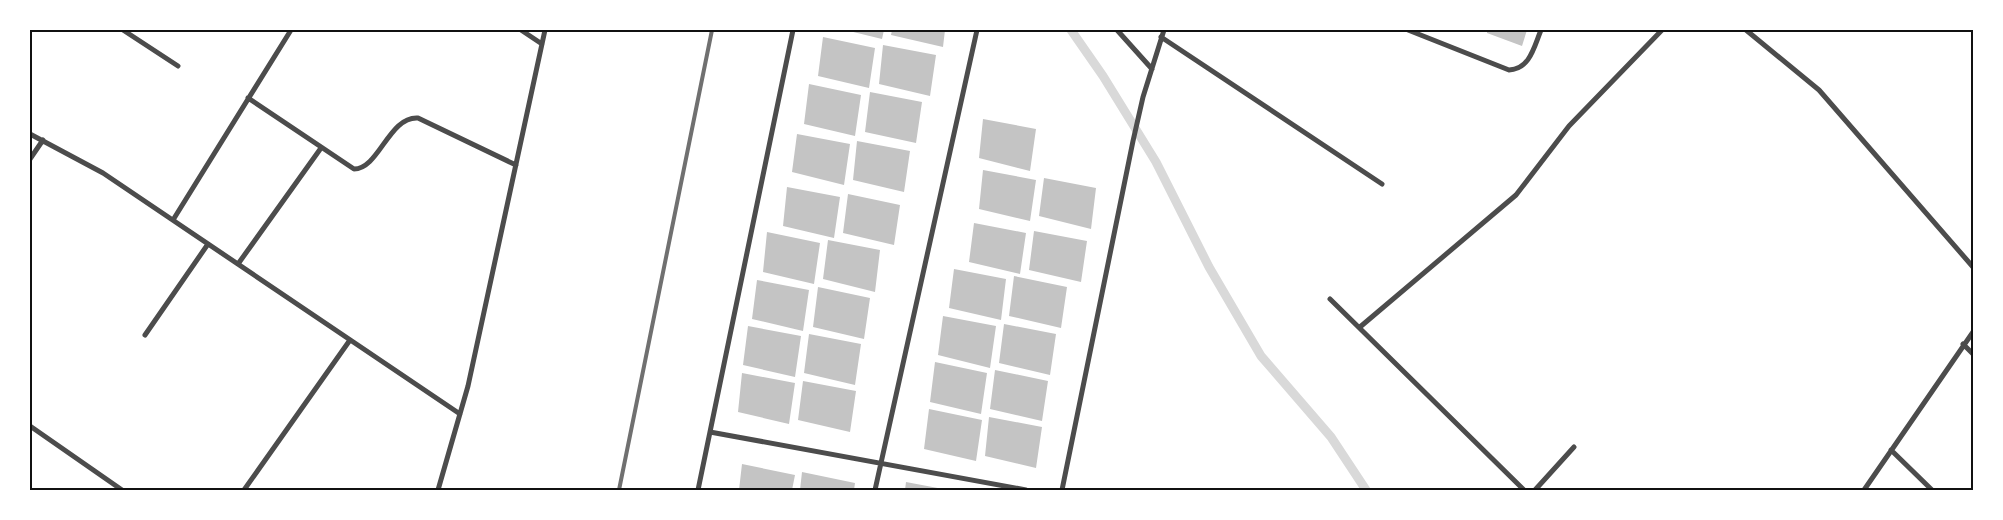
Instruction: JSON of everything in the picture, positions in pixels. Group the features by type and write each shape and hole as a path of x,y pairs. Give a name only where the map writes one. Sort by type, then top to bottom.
{"street":[{"path":"123,30 178,66"},
{"path":"521,30 542,44"},
{"path":"438,490 468,386 545,30"},
{"path":"698,490 793,30"},
{"path":"875,490 977,30"},
{"path":"1117,30 1152,68"},
{"path":"1062,490 1133,141 1143,97 1164,30"},
{"path":"1408,30 1509,70 1517,70 1529,60 1541,30"},
{"path":"1360,328 1516,196 1569,126 1662,30"},
{"path":"1746,30 1818,90 1973,267"},
{"path":"173,220 288,31"},
{"path":"1161,37 1382,184"},
{"path":"248,98 348,166 360,169 402,122 418,118 516,165"},
{"path":"30,134 103,172 460,414"},
{"path":"30,159 43,140"},
{"path":"238,264 321,148"},
{"path":"145,336 208,244"},
{"path":"1330,299 1524,490"},
{"path":"1864,490 1973,332"},
{"path":"244,490 350,340"},
{"path":"1963,344 1973,354"},
{"path":"30,426 122,490"},
{"path":"710,432 1026,490"},
{"path":"1535,490 1574,447"},
{"path":"1891,450 1932,490"}],"building":[{"path":"845,30 884,30 882,39"},
{"path":"892,30 945,30 943,47 891,35"},
{"path":"1487,30 1527,30 1522,46 1487,33"},
{"path":"823,37 875,48 869,88 818,76"},
{"path":"883,45 936,55 930,96 879,84"},
{"path":"809,84 861,95 855,136 804,124"},
{"path":"870,92 922,102 916,143 865,132"},
{"path":"983,119 1036,129 1030,171 979,158"},
{"path":"797,134 850,144 844,185 792,172"},
{"path":"857,141 910,151 904,192 853,180"},
{"path":"983,170 1036,180 1030,221 979,209"},
{"path":"1044,178 1096,188 1091,229 1039,216"},
{"path":"787,187 840,197 834,238 783,226"},
{"path":"848,194 900,205 894,245 843,233"},
{"path":"974,223 1026,233 1020,274 969,262"},
{"path":"1034,231 1087,241 1081,282 1029,270"},
{"path":"767,232 820,243 814,284 763,272"},
{"path":"828,240 880,250 875,292 823,279"},
{"path":"954,269 1006,279 1001,320 949,308"},
{"path":"1014,276 1067,287 1061,328 1009,316"},
{"path":"757,280 809,290 803,331 752,319"},
{"path":"818,287 870,298 864,339 813,327"},
{"path":"943,316 996,326 990,368 938,355"},
{"path":"1004,324 1056,334 1050,375 999,363"},
{"path":"748,326 801,336 795,377 743,365"},
{"path":"809,334 861,344 855,385 804,373"},
{"path":"935,362 987,373 981,414 930,402"},
{"path":"995,370 1048,381 1042,421 990,409"},
{"path":"742,373 795,383 789,424 738,412"},
{"path":"803,381 856,391 850,432 798,420"},
{"path":"929,409 982,420 976,461 924,449"},
{"path":"989,417 1042,427 1036,468 985,456"},
{"path":"742,464 795,475 792,490 739,490"},
{"path":"802,472 855,483 854,490 800,490"},
{"path":"906,482 943,489 905,490"}],"waterway":[{"path":"1071,30 1103,76 1156,162 1209,267 1261,356 1331,437 1366,490"}],"railway":[{"path":"619,490 712,30"}]}
